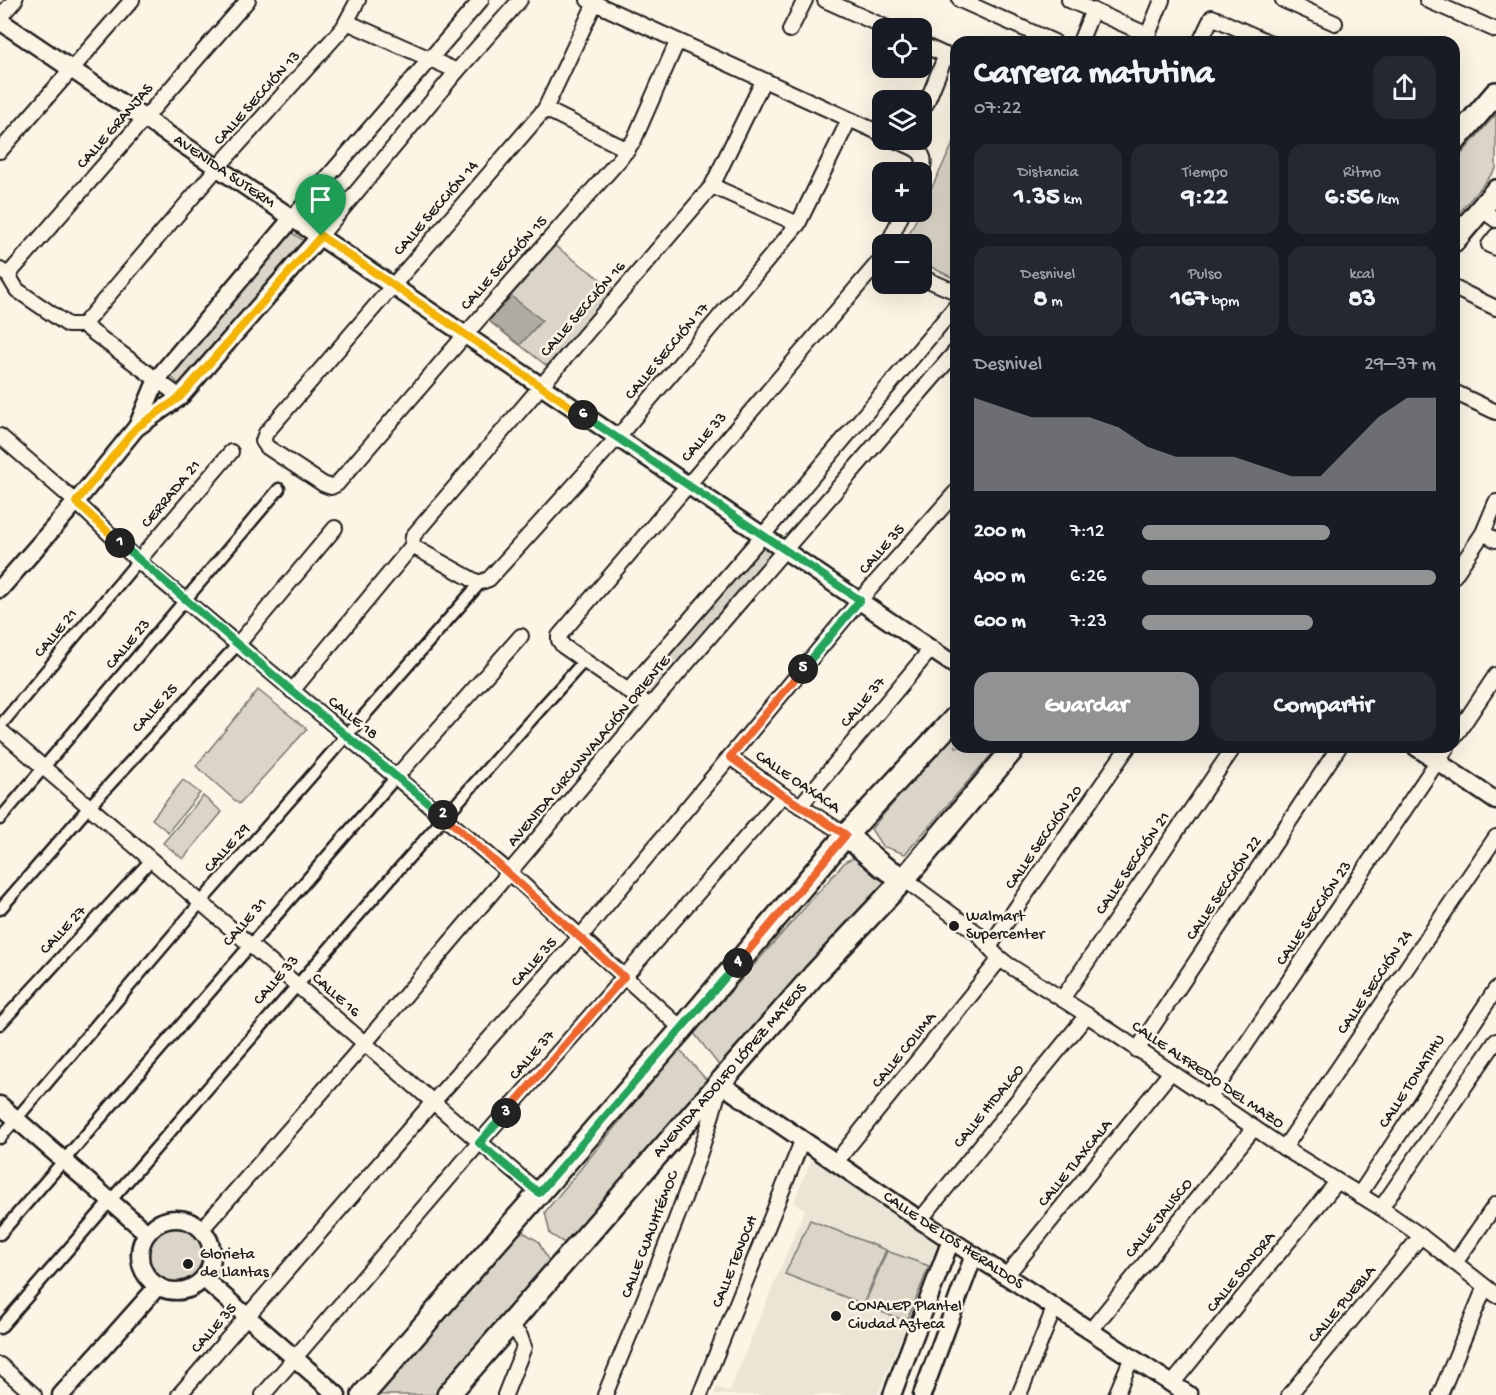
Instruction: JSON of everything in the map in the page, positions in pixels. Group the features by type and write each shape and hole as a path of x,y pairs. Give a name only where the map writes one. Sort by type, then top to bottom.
{"main road":[{"path":"1460,135 1496,93"},
{"path":"1460,236 1488,214 1496,191"},
{"path":"363,1395 682,1029 846,835 950,723"},
{"name":"AVENIDA ADOLFO LÓPEZ MATEOS","path":"448,1395 814,975 904,879 1010,753"},
{"path":"846,835 882,866 904,879"}],"street":[{"path":"0,19 15,0"},
{"path":"0,151 132,0"},
{"name":"CALLE GRANJAS","path":"4,273 146,120 248,0"},
{"name":"CALLE SECCIÓN 13","path":"83,326 218,167 347,22 358,0"},
{"path":"136,428 157,379 293,217 481,0"},
{"path":"0,589 76,502 136,428 180,397 321,236 457,71 520,0"},
{"path":"790,30 805,0"},
{"path":"825,0 872,21"},
{"path":"960,0 1041,36"},
{"path":"1069,0 1093,10 1139,36"},
{"path":"1148,36 1161,0"},
{"path":"1283,0 1335,23"},
{"path":"1427,0 1496,30"},
{"path":"592,2 872,130"},
{"name":"CALLE SECCIÓN 14","path":"298,467 267,447 263,437 545,109 592,2"},
{"path":"1082,36 1093,10"},
{"path":"1203,36 1212,16 1255,36"},
{"name":"AVENIDA SUTERM","path":"0,19 71,70 394,285 950,662"},
{"path":"347,22 457,71"},
{"name":"CALLE SECCIÓN 15","path":"298,467 323,484 331,487 337,484 628,150 677,42"},
{"path":"932,49 950,57"},
{"path":"932,93 950,59"},
{"name":"CALLE SECCIÓN 16","path":"412,546 413,536 712,186 763,81"},
{"path":"545,109 628,150"},
{"name":"CALLE SECCIÓN 17","path":"481,582 489,579 617,438 798,224 849,120"},
{"path":"712,186 798,224"},
{"name":"CALLE 33","path":"0,1328 296,984 584,661 563,646 559,640 561,632 872,272"},
{"path":"4,273 17,290 68,325 83,326 180,397"},
{"path":"932,282 950,289"},
{"path":"1460,291 1496,308"},
{"name":"AVENIDA CIRCUNVALACIÓN ORIENTE","path":"628,691 763,536 950,313"},
{"name":"AVENIDA CIRCUNVALACIÓN ORIENTE","path":"202,1229 365,1043 650,706 950,358"},
{"path":"1460,395 1496,412"},
{"name":"CALLE 18","path":"0,436 76,502 138,561 509,872 682,1029"},
{"name":"CERRADA 21","path":"138,561 231,452"},
{"name":"CALLE 23","path":"0,819 279,489"},
{"name":"CALLE 35","path":"179,1395 580,936 860,600 950,499"},
{"path":"1460,567 1483,533 1496,502"},
{"name":"CALLE 25","path":"0,909 238,644 335,528"},
{"path":"1483,533 1496,540"},
{"path":"292,691 412,546 481,582"},
{"name":"CALLE 21","path":"0,728 138,561"},
{"name":"CALLE 29","path":"0,1138 201,902 481,582"},
{"name":"CALLE 31","path":"0,1234 249,944 521,636"},
{"name":"CALLE 37","path":"800,806 931,649"},
{"path":"584,661 650,706"},
{"path":"1460,729 1496,675"},
{"name":"CALLE 16","path":"0,728 539,1193"},
{"name":"CALLE SECCIÓN 20","path":"989,947 1124,753"},
{"name":"CALLE SECCIÓN 21","path":"1062,999 1230,753"},
{"name":"CALLE SECCIÓN 22","path":"1137,1050 1335,753"},
{"path":"1424,753 1496,801"},
{"name":"CALLE SECCIÓN 23","path":"1209,1099 1443,753"},
{"name":"CALLE OAXACA","path":"730,757 783,795 846,835"},
{"name":"CALLE 37","path":"263,1395 479,1143 783,795"},
{"name":"CALLE SECCIÓN 24","path":"1284,1148 1496,837"},
{"name":"CALLE 27","path":"0,1024 151,860"},
{"name":"CALLE ALFREDO DEL MAZO","path":"904,879 977,933 1000,959 1087,1015 1209,1099 1381,1208 1421,1236 1490,1291"},
{"name":"CALLE COLIMA","path":"835,1163 1000,959"},
{"name":"CALLE TONATIHU","path":"1359,1195 1496,988"},
{"name":"CALLE HIDALGO","path":"920,1220 1087,1015"},
{"path":"1381,1208 1496,1041"},
{"name":"CALLE TLAXCALA","path":"1006,1276 1171,1072"},
{"name":"CALLE DE LOS HERALDOS","path":"721,1084 920,1220 1189,1395"},
{"name":"CALLE CUAUHTÉMOC","path":"605,1395 707,1137 721,1084"},
{"path":"0,1105 147,1233"},
{"name":"CALLE JALISCO","path":"1091,1330 1254,1128"},
{"name":"CALLE TENOCH","path":"700,1395 802,1141"},
{"name":"CALLE SONORA","path":"1172,1384 1337,1182"},
{"path":"1455,1263 1496,1204"},
{"path":"174,1219 194,1223 202,1229 212,1248 213,1259 204,1279 187,1290 177,1292 158,1286 148,1278 142,1268 140,1256 141,1244 147,1233 164,1221 174,1219"},
{"name":"CALLE PUEBLA","path":"1289,1395 1421,1236"},
{"path":"892,1395 951,1240"},
{"path":"922,1395 974,1255"},
{"path":"204,1279 337,1395"},
{"path":"61,1395 158,1286"},
{"path":"1440,1395 1490,1291"},
{"path":"1018,1395 1055,1306"},
{"path":"505,1395 524,1347 520,1336 510,1326"},
{"path":"1116,1395 1132,1357"},
{"path":"0,1365 34,1395"}],"shaded area":[{"path":"1496,114 1496,169 1460,212 1460,156"},
{"path":"950,150 950,276 932,268 932,234 909,234 915,222 932,222 932,187"},
{"path":"289,231 306,242 181,386 168,374"},
{"path":"555,246 614,289 547,366 489,321"},
{"path":"511,296 542,320 520,345 489,321"},
{"path":"761,545 773,554 650,696 638,687"},
{"path":"258,690 307,729 239,804 196,766"},
{"path":"950,737 950,753 993,753 905,854 882,846 871,829"},
{"path":"183,780 200,793 168,832 152,819"},
{"path":"203,796 222,812 183,859 163,843"},
{"path":"871,852 889,878 724,1072 694,1033 846,861"},
{"path":"679,1049 712,1086 569,1246 550,1234 545,1212"},
{"name":"CONALEP Plantel Ciudad Azteca","path":"812,1159 940,1244 878,1395 714,1395 717,1387 729,1392 805,1209 793,1203"},
{"path":"810,1220 886,1250 863,1304 785,1274"},
{"path":"170,1225 184,1225 196,1230 206,1240 211,1259 206,1278 196,1288 184,1293 170,1293 158,1288 148,1278 143,1266 143,1252 148,1240 158,1230"},
{"path":"520,1230 538,1241 552,1267 440,1395 379,1395"},
{"path":"887,1251 929,1266 907,1321 864,1306"}],"place":[{"name":"Walmart Supercenter","path":"954,926"},
{"name":"Glorieta de Llantas","path":"188,1264"},
{"name":"CONALEP Plantel Ciudad Azteca","path":"836,1316"}],"route":[{"path":"321,236 860,600 730,757 783,795 846,835 539,1193 479,1143 624,977 509,872 138,561 76,502 136,428 180,397 321,236"}]}
